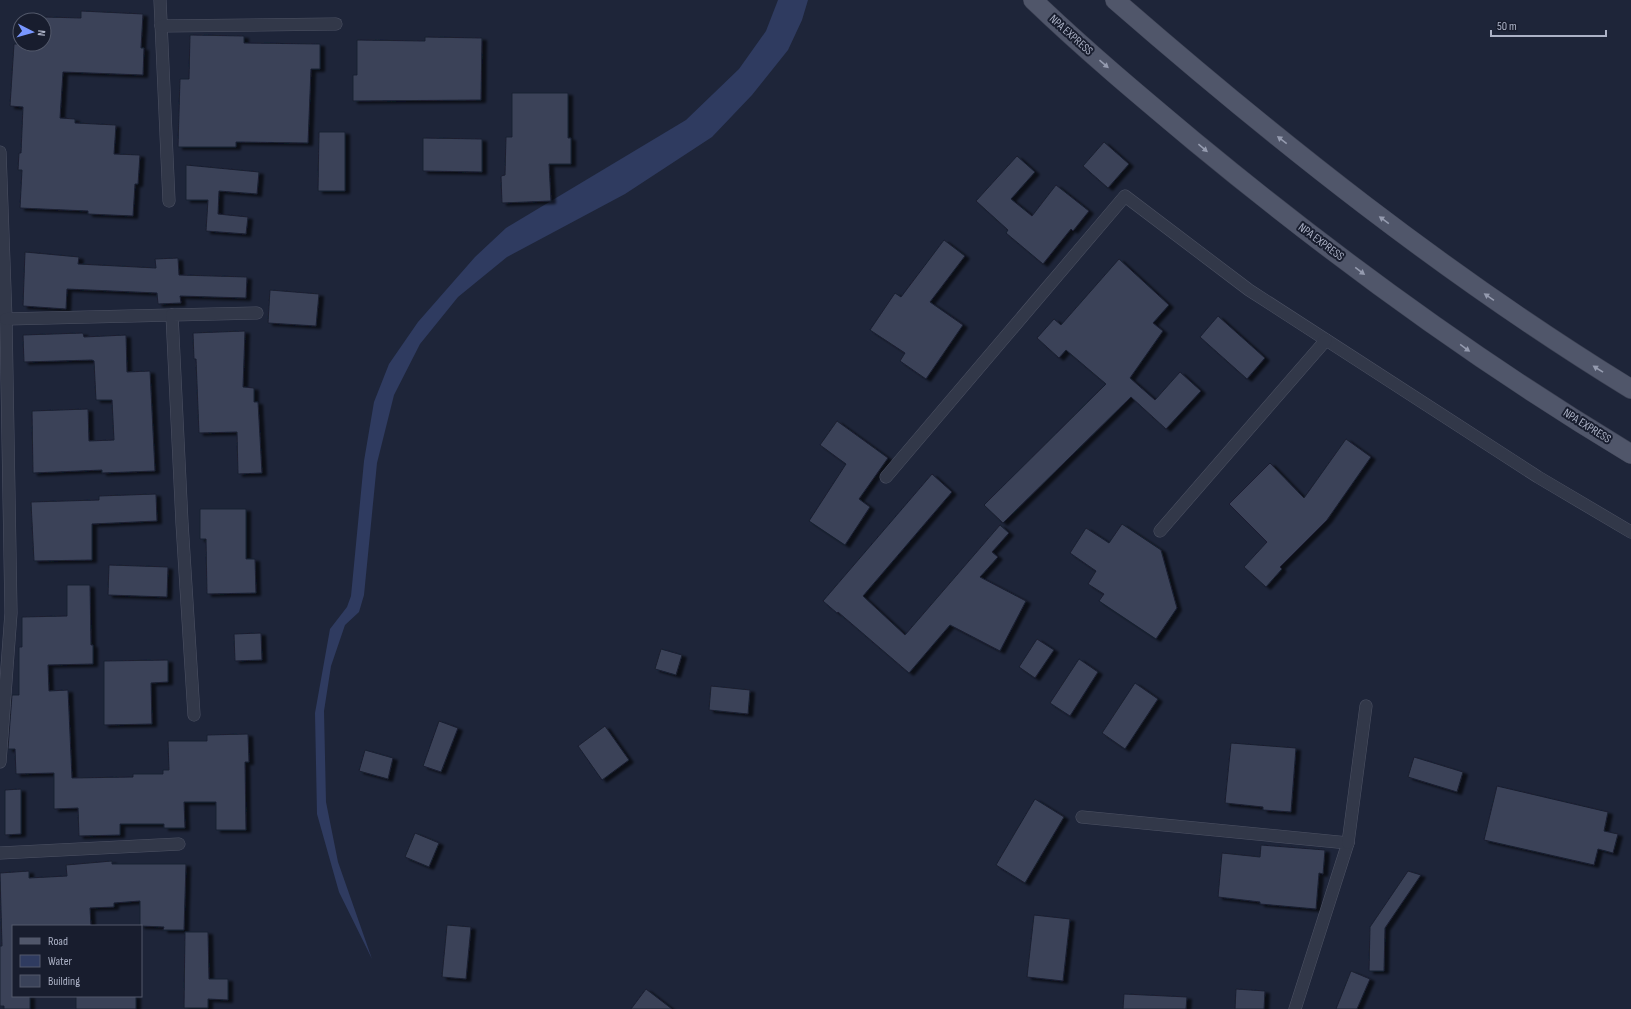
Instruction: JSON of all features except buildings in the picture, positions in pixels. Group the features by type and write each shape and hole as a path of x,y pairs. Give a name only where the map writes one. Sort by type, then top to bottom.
{"main road":[{"name":"NPA EXPRESS","path":"1033,0 1066,32 1268,202 1479,358 1631,454"},
{"path":"1115,0 1256,120 1370,209 1474,286 1585,361 1631,389"}],"street":[{"path":"160,0 169,201"},
{"path":"161,26 336,24"},
{"path":"0,152 6,319 11,613 0,762"},
{"path":"886,477 1125,196 1249,290 1538,477 1631,532"},
{"path":"6,319 257,313"},
{"path":"172,316 182,522 194,715"},
{"path":"1160,531 1326,340"},
{"path":"1295,1009 1348,843 1366,706"},
{"path":"1082,817 1348,843"},
{"path":"0,853 179,844"}],"water":[{"path":"778,0 808,0 802,20 788,50 752,95 712,137 625,194 507,257 458,297 420,344 394,395 377,463 364,595 359,612 345,625 331,666 324,711 326,802 338,862 372,959 339,892 317,814 315,713 330,629 347,607 351,596 364,461 374,402 389,364 418,322 475,257 506,228 686,120 739,69 766,31"}]}
